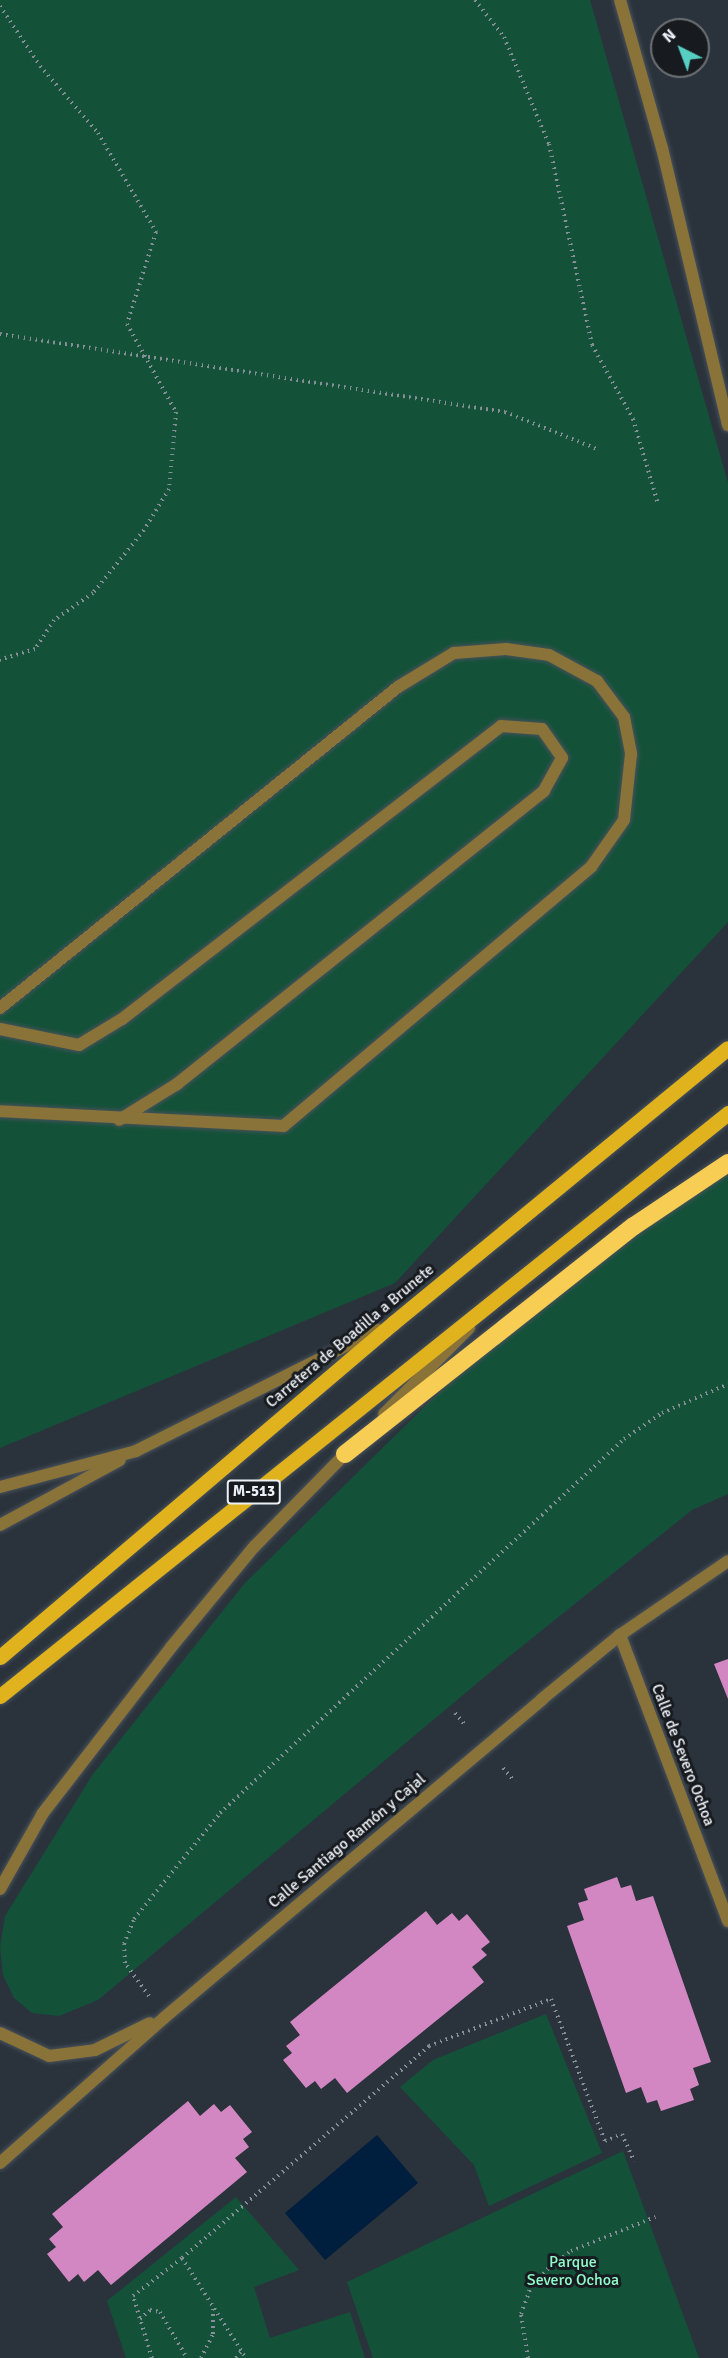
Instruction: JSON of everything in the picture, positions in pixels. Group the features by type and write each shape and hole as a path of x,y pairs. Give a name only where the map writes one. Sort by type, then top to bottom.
{"highway":[{"path":"345,1454 634,1227 728,1163"}],"main road":[{"name":"Carretera de Boadilla a Brunete","path":"0,1657 393,1323 728,1048"},
{"name":"M-513","path":"0,1696 728,1113"}],"street":[{"path":"620,0 662,148 728,425"},
{"path":"0,1008 398,687 454,653 506,650 549,655 597,681 624,717 631,754 624,820 591,867 283,1126 118,1121 0,1111"},
{"path":"0,1029 80,1045 122,1019 501,726 542,729 562,758 544,791 177,1084 118,1121"},
{"path":"0,1889 43,1813 172,1646 254,1547 509,1287"},
{"path":"0,1525 136,1451 393,1323"},
{"path":"0,1487 136,1451"},
{"name":"Calle Santiago Ramón y Cajal","path":"0,2163 165,2016 620,1635 728,1561"},
{"name":"Calle de Severo Ochoa","path":"620,1635 728,1921"},
{"path":"0,2033 49,2056 73,2054 95,2050 165,2016"}],"path":[{"path":"476,0 504,38 549,144 592,345 633,419 658,504"},
{"path":"0,6 40,66 98,133 156,232 127,324 148,356 176,412 169,489 144,530 93,593 54,620 35,649 0,660"},
{"path":"0,334 505,412 597,449"},
{"path":"137,1980 125,1963 124,1944 134,1919 183,1856 266,1766 624,1439 662,1413 728,1384"},
{"path":"152,2358 133,2296 182,2258 429,2046 551,1999 605,2141 622,2134 634,2162"},
{"path":"528,2358 521,2314 531,2287 571,2251 655,2217"},
{"path":"182,2258 244,2349 246,2358"},
{"path":"201,2358 213,2334 216,2317 212,2302"},
{"path":"140,2319 150,2310 160,2312 187,2358"},
{"path":"236,2358 244,2349"}],"green space":[{"path":"0,0 590,0 728,483 728,922 395,1283 0,1448"},
{"path":"728,1169 728,1494 692,1510 505,1660 98,2000 59,2016 32,2013 14,1998 3,1975 0,1947 5,1916 93,1774 245,1583 464,1368 639,1228"},
{"path":"546,2014 602,2153 489,2206 474,2165 400,2087 433,2060"},
{"name":"Parque Severo Ochoa","path":"623,2151 699,2358 373,2358 347,2282"},
{"path":"236,2197 299,2270 254,2287 270,2338 350,2312 365,2358 126,2358 107,2301"}],"water":[{"path":"377,2135 418,2183 325,2260 285,2213"}],"building":[{"path":"728,1659 728,1699 714,1664"},
{"path":"617,1877 621,1888 631,1885 636,1901 653,1896 711,2062 693,2068 699,2085 690,2089 694,2100 661,2111 657,2100 647,2103 641,2087 626,2093 567,1926 584,1920 578,1903 588,1900 584,1889"},
{"path":"426,1911 437,1925 452,1913 459,1921 467,1914 490,1942 481,1949 487,1955 472,1967 484,1982 347,2093 335,2078 321,2089 315,2081 306,2088 283,2060 292,2053 286,2046 300,2035 290,2022"},
{"path":"188,2101 200,2116 214,2104 221,2112 230,2105 252,2132 243,2139 249,2147 235,2158 247,2172 111,2285 98,2270 84,2282 78,2274 69,2282 47,2254 56,2247 49,2239 63,2227 52,2214"}]}
